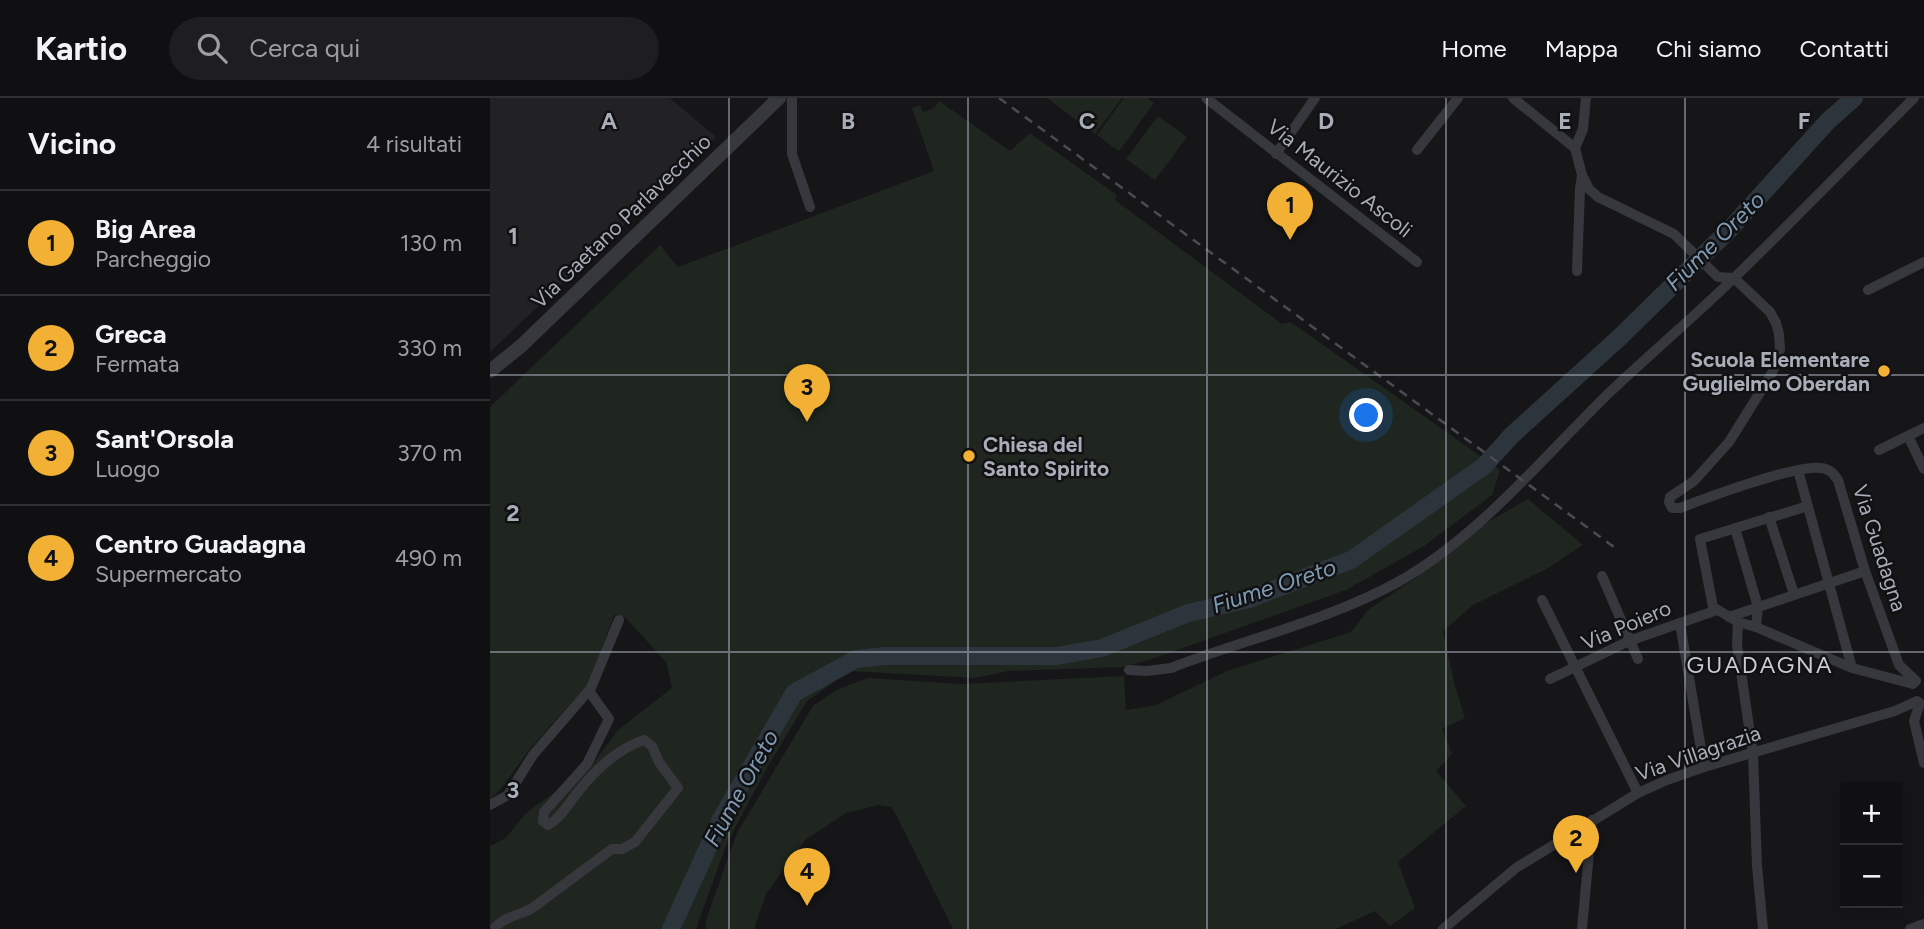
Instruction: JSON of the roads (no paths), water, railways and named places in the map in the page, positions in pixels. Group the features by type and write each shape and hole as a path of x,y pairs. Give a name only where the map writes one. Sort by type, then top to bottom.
{"street":[{"name":"Via Gaetano Parlavecchio","path":"490,371 521,346 779,98"},
{"path":"792,98 792,154 810,207"},
{"name":"Via Maurizio Ascoli","path":"1206,98 1417,262"},
{"path":"1276,154 1315,98"},
{"path":"1417,150 1458,98"},
{"path":"1513,98 1575,148 1590,190 1598,197 1674,234 1718,277 1734,278"},
{"path":"1575,148 1583,129 1586,98"},
{"path":"1129,670 1171,668 1332,612 1397,582 1427,563 1463,536 1511,492 1610,393 1734,278 1914,98"},
{"path":"1577,271 1580,189 1583,175"},
{"path":"1868,290 1924,262"},
{"name":"Via Guadagna","path":"1734,278 1770,312 1776,323 1780,341 1778,359 1729,442 1694,481 1670,497 1669,502 1672,508 1680,508 1798,470 1823,468 1832,471 1838,480 1865,571 1899,665 1918,681"},
{"path":"1880,450 1924,428"},
{"path":"1908,436 1924,470"},
{"path":"1798,470 1852,668"},
{"path":"1808,506 1700,540 1715,608 1734,619 1852,668 1918,681 1912,693 1920,702 1914,721 1924,763"},
{"path":"1769,517 1794,594"},
{"path":"1735,528 1758,607 1756,626"},
{"path":"1734,619 1758,607 1865,571"},
{"path":"1602,576 1638,659"},
{"path":"1542,600 1638,793"},
{"name":"Via Poiero","path":"1550,679 1629,641 1715,608"},
{"path":"1734,619 1754,754 1757,866 1763,929"},
{"path":"492,808 508,795 533,755 589,691 619,620"},
{"path":"1680,623 1704,767"},
{"path":"494,929 500,920 531,909 612,849 622,849 635,842 678,788 659,762 652,746 644,740 603,765 555,821 548,825 543,821 544,812 587,764 598,739 608,725 609,719 589,691"},
{"name":"Via Villagrazia","path":"1443,929 1516,868 1638,793 1704,767 1920,702"},
{"path":"1582,929 1592,820"},
{"path":"1910,929 1924,924"}],"waterway":[{"name":"Fiume Oreto","path":"671,929 721,819 794,693 856,659 885,656 1057,656 1102,648 1188,613 1249,599 1351,560 1484,466 1512,435 1620,337 1730,229 1828,121 1854,98"}],"railway":[{"path":"999,98 1614,547"}],"place":[{"name":"Big Area","path":"1290,240"},
{"name":"Scuola Elementare Guglielmo Oberdan","path":"1884,371"},
{"name":"Sant'Orsola","path":"807,422"},
{"name":"Chiesa del Santo Spirito","path":"969,456"},
{"name":"Greca","path":"1576,873"},
{"name":"Centro Guadagna","path":"807,906"}],"district":[{"name":"GUADAGNA","path":"1760,665"}]}
